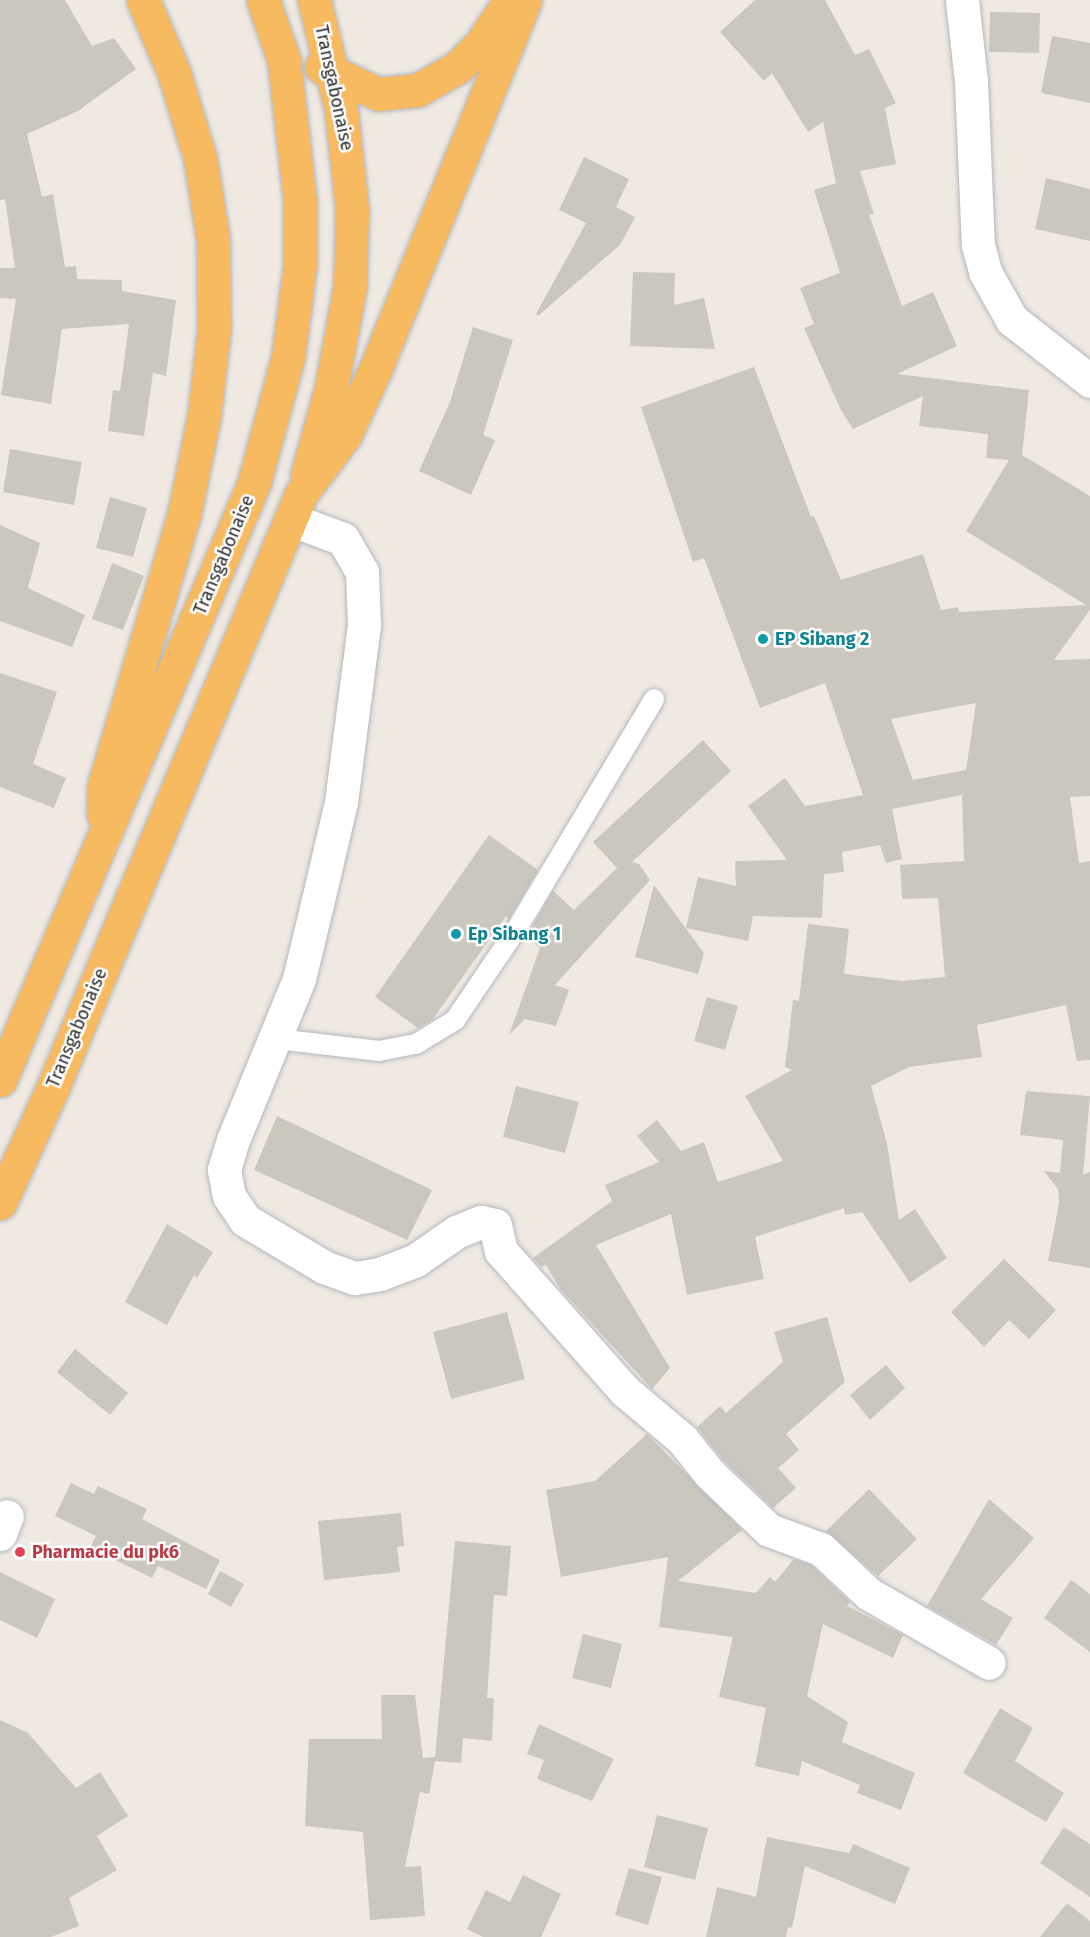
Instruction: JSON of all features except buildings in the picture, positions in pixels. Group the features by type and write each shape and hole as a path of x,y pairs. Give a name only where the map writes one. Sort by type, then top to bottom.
{"highway":[{"path":"102,843 104,786 184,515 204,416 214,328 213,239 200,158 174,74 143,0"},
{"name":"Transgabonaise","path":"0,1080 254,483 288,357 300,264 300,201 284,60 263,0"},
{"path":"277,0 301,51 335,76 378,94 418,90 440,81 481,44 510,0"},
{"name":"Transgabonaise","path":"0,1203 297,507 331,389 350,285 352,210 347,141 335,76 314,0"},
{"path":"297,507 345,435 375,370 525,0"}],"street":[{"path":"962,0 971,81 978,245 985,272 1012,320 1090,381"},
{"path":"297,507 343,539 362,572 364,625 341,802 299,979 277,1039 232,1140 224,1170 229,1196 245,1220 324,1267 355,1278 380,1274 416,1260 456,1232 481,1222 495,1225 501,1251 626,1391 682,1439 710,1474 769,1530 821,1550 869,1594 989,1663"}],"lane":[{"path":"277,1039 379,1051 416,1044 455,1020 516,930 654,699"}],"place":[{"name":"EP Sibang 2","path":"763,639"},
{"name":"Ep Sibang 1","path":"456,934"},
{"name":"Pharmacie du pk6","path":"20,1552"}]}
